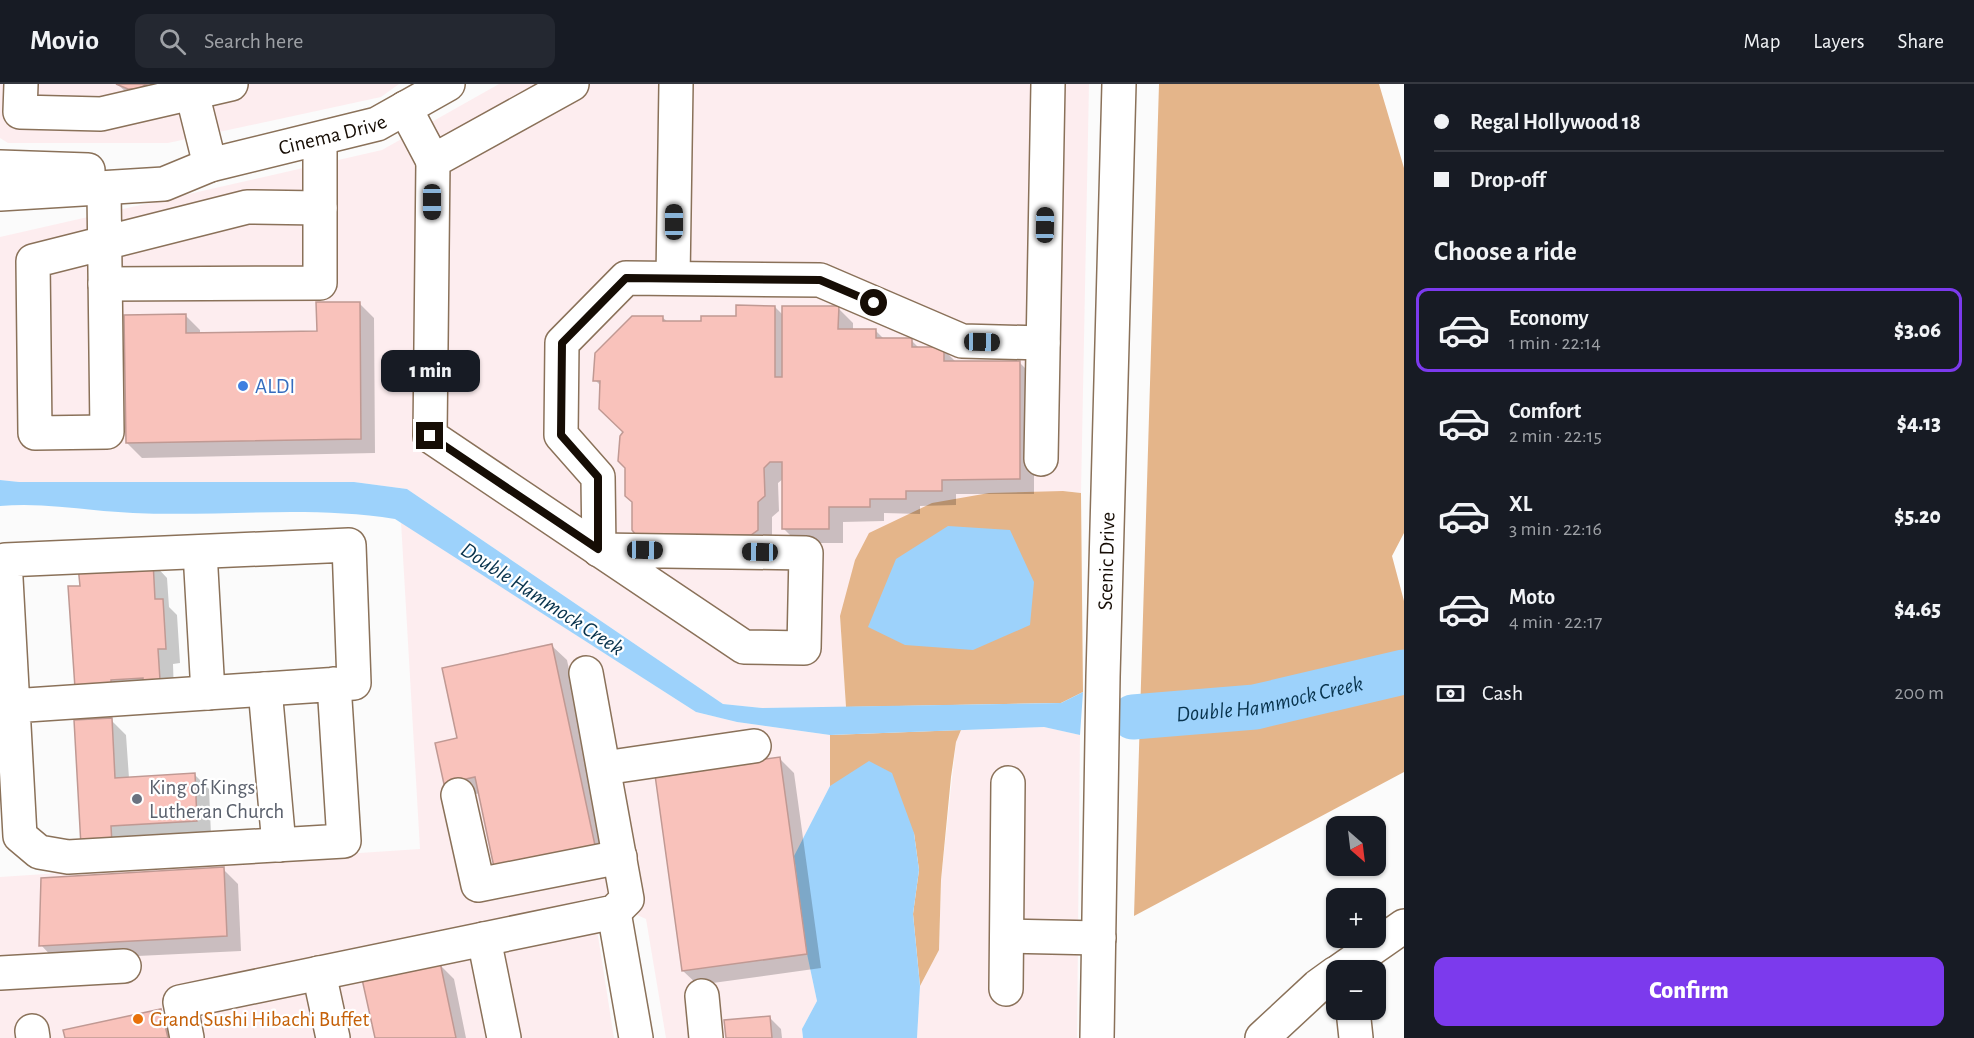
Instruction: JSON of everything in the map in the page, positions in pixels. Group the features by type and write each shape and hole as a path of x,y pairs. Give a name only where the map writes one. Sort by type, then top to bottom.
{"street":[{"path":"21,84 20,112 101,114 231,84"},
{"name":"Cinema Drive","path":"0,194 164,184 210,165 320,140 377,123 448,84"},
{"path":"433,160 572,84"},
{"path":"673,278 676,84"},
{"path":"1041,459 1048,84"},
{"name":"Scenic Drive","path":"1097,1038 1119,84"},
{"path":"192,93 210,165"},
{"path":"405,108 433,160 430,436 598,549 744,647 804,648 806,553 598,549"},
{"path":"105,284 320,283 320,140"},
{"name":"Cinema Drive","path":"0,167 73,171 164,164 210,165"},
{"path":"104,189 105,243 106,432 35,433 33,261 105,243 247,207 320,208"},
{"path":"598,549 598,477 561,435 562,343 626,278 820,280 962,342 1043,343"},
{"path":"12,706 334,684 354,683 349,545 2,560 12,706 10,838 39,852 68,858 344,841 334,684"},
{"path":"200,552 208,693"},
{"path":"187,1038 180,1002 614,912 627,899 586,674"},
{"path":"265,689 279,845"},
{"path":"604,768 754,746"},
{"path":"1006,989 1008,783"},
{"path":"458,795 478,885 620,857"},
{"path":"614,912 636,1038"},
{"path":"1358,960 1404,926"},
{"path":"1007,936 1099,938"},
{"path":"484,939 504,1038"},
{"path":"0,973 124,966"},
{"path":"319,973 333,1038"},
{"path":"1262,1038 1326,981"},
{"path":"702,996 706,1038"},
{"path":"1354,1020 1356,1038"}],"shaded area":[{"path":"0,84 399,84 381,97 168,143 8,143 0,138"},
{"path":"499,84 1089,84 1081,493 1063,491 840,616 846,707 762,708 723,704 407,489 354,482 19,482 0,480 0,237 382,150"},
{"path":"1159,84 1379,84 1404,168 1404,533 1392,556 1404,601 1404,772 1134,916"},
{"path":"1063,491 1081,493 1083,692 1061,703 846,707 840,616 855,560 869,533 932,503 989,493"},
{"path":"401,522 696,712 737,722 830,735 830,786 794,856 807,954 817,1001 802,1029 803,1038 666,1038 646,919 609,902 593,904 614,1038 0,1038 0,877 420,849"},
{"path":"1044,727 1080,735 1077,1038 917,1038 920,986 939,950 941,880 956,742 961,730"},
{"path":"961,730 956,742 951,777 941,880 939,950 920,986 913,914 919,870 914,833 830,786 830,735"}],"water":[{"path":"0,480 19,482 354,482 407,489 723,704 762,708 1061,703 1083,692 1080,735 1044,727 830,735 737,722 696,712 395,519 330,513 166,514 33,505 0,506"},
{"path":"948,526 1010,530 1034,582 1030,625 973,650 905,645 868,627 896,559"},
{"path":"869,761 892,773 914,833 919,870 913,914 920,986 917,1038 803,1038 802,1029 817,1001 807,954 794,856 830,786"}],"building":[{"path":"116,84 147,84 138,89 128,89"},
{"name":"ALDI","path":"316,302 360,302 361,439 126,443 124,315 186,314 186,333 317,331"},
{"path":"736,305 775,306 775,377 782,377 782,306 839,306 838,329 876,329 876,338 912,338 912,347 944,347 944,361 1020,361 1020,479 942,480 942,491 906,491 906,499 870,499 870,507 829,507 829,529 782,529 782,462 770,462 764,468 765,496 758,502 758,530 751,535 635,534 632,530 632,502 625,496 625,468 618,461 620,436 623,432 599,409 600,381 593,381 595,353 632,316 663,316 663,321 701,321 701,316 736,316"},
{"path":"153,561 155,599 163,599 166,649 158,649 160,680 143,681 143,678 111,680 111,686 75,688 68,586 80,586 78,566"},
{"path":"552,644 596,850 495,872 475,777 444,784 435,743 457,738 442,668"},
{"name":"King of Kings Lutheran Church","path":"112,718 115,778 195,773 197,821 111,826 112,844 81,846 74,720"},
{"path":"780,757 807,954 682,971 655,775"},
{"path":"224,867 227,936 39,946 41,878"},
{"path":"440,962 456,1038 375,1038 362,979"},
{"name":"Grand Sushi Hibachi Buffet","path":"161,1009 168,1038 65,1038 63,1030"},
{"path":"770,1016 772,1038 726,1038 724,1020"}],"waterway":[{"name":"Double Hammock Creek","path":"1133,717 1255,707 1404,672"}],"place":[{"name":"ALDI","path":"243,386"},
{"name":"King of Kings Lutheran Church","path":"137,799"},
{"name":"Grand Sushi Hibachi Buffet","path":"138,1019"}],"route":[{"path":"430,436 598,549 598,477 561,435 562,343 626,278 820,280 874,303"}]}
